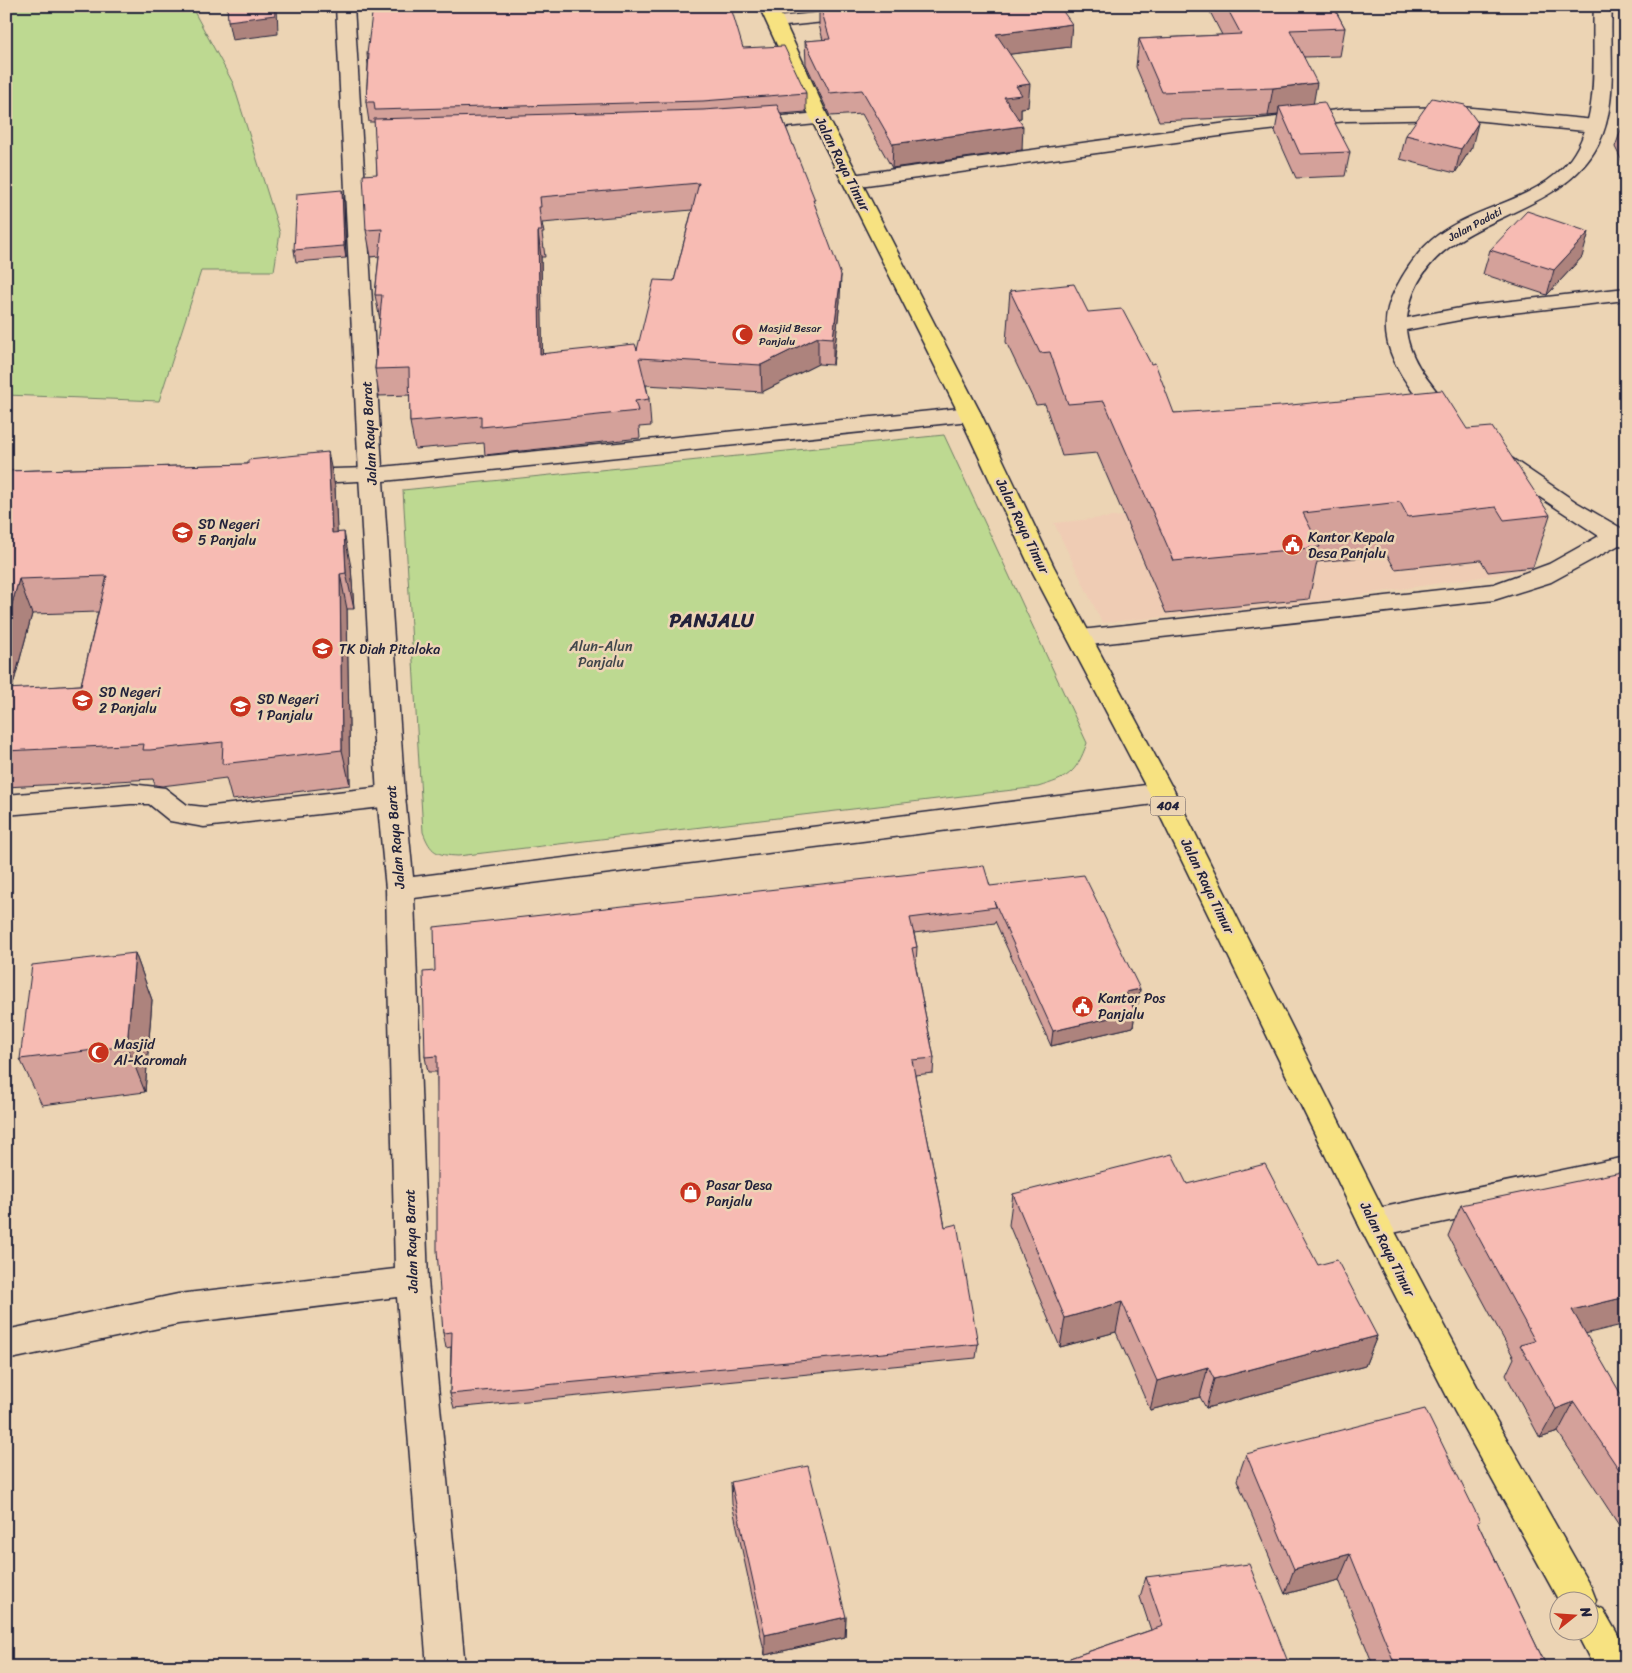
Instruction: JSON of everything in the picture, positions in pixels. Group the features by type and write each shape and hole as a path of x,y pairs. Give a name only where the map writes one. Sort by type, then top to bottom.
{"main road":[{"name":"Jalan Raya Timur","path":"772,14 820,119 970,414 1042,567 1162,793 1374,1223 1467,1401 1572,1590"},
{"path":"1600,1640 1615,1667"}],"street":[{"name":"Jalan Raya Barat","path":"346,6 361,138 371,474 391,796 400,889 412,1281 446,1667"},
{"name":"Jalan Padati","path":"1461,432 1426,397 1404,358 1395,326 1400,301 1412,279 1441,242 1560,179 1579,161 1595,126 1602,98 1603,6"},
{"path":"772,14 874,12"},
{"path":"852,181 1234,128 1346,115 1462,113 1595,126"},
{"path":"733,126 820,119"},
{"path":"1395,326 1476,311 1626,294"},
{"path":"274,478 371,474 970,414"},
{"path":"1484,449 1545,492 1621,538"},
{"path":"1081,638 1494,592 1519,586 1560,569 1621,538"},
{"path":"400,889 1162,793"},
{"path":"6,805 131,794 155,795 180,814 204,817 391,796"},
{"path":"1374,1223 1626,1170"},
{"path":"6,1345 178,1309 412,1281"}],"shaded area":[{"name":"Kantor Kepala Desa Panjalu","path":"1477,479 1533,569 1308,603 1102,623 1054,523"}],"green space":[{"path":"6,6 191,6 233,83 280,233 274,271 201,271 159,401 6,395"},
{"name":"Alun-Alun Panjalu","path":"944,435 1087,743 1079,762 1070,773 1057,781 1038,787 458,856 439,854 432,849 423,832 403,490"}],"building":[{"path":"227,6 274,6 275,15 228,21"},
{"path":"373,6 725,6 726,12 732,11 743,48 784,46 806,93 703,101 375,110 374,102 366,102 369,54 367,54"},
{"path":"820,6 1059,6 1072,24 996,34 1030,84 1016,86 1022,95 1004,97 1023,126 893,144 862,90 830,93 805,41 830,39"},
{"path":"1226,6 1333,6 1345,28 1290,30 1317,83 1273,88 1162,92 1139,39 1241,34"},
{"path":"1432,98 1465,105 1478,123 1461,149 1406,135"},
{"path":"1324,102 1350,152 1300,154 1279,107"},
{"path":"777,105 815,200 813,200 841,275 833,338 818,337 761,365 639,358 649,399 635,401 638,411 481,427 481,416 410,422 409,368 375,369 382,295 375,295 382,229 366,230 363,175 377,174 374,119 703,110","holes":["699,183 674,281 654,280 637,350 635,344 540,354 538,231 542,231 539,207 541,207 540,197"]},
{"path":"1622,127 1626,127 1626,136"},
{"path":"342,190 344,246 294,250 297,194"},
{"path":"1527,211 1589,232 1554,270 1490,250"},
{"path":"1074,284 1088,312 1122,309 1151,364 1155,363 1174,413 1281,406 1442,390 1467,429 1492,427 1550,515 1504,520 1496,507 1408,517 1400,502 1303,513 1320,547 1174,561 1104,401 1068,404 1050,352 1040,353 1010,291"},
{"path":"328,452 332,533 344,532 346,573 340,574 342,750 222,764 223,742 150,750 143,750 144,744 6,751 6,689 81,685 107,576 19,579 6,625 6,471 248,464 248,460"},
{"name":"Pasar Desa Panjalu","path":"984,866 990,886 1084,875 1140,989 1126,992 1135,1012 1053,1031 994,901 996,907 910,918 917,947 912,948 934,1058 912,1060 945,1227 957,1224 978,1344 450,1394 452,1332 443,1333 437,1250 437,1056 425,1057 423,972 435,971 434,927"},
{"path":"135,953 127,1046 20,1059 32,965"},
{"path":"1172,1154 1187,1184 1265,1164 1318,1265 1337,1260 1377,1336 1214,1379 1208,1367 1157,1381 1122,1302 1065,1318 1013,1194"},
{"path":"1626,1171 1626,1297 1572,1310 1626,1403 1626,1480 1574,1402 1556,1409 1520,1345 1535,1341 1461,1205"},
{"path":"1425,1409 1480,1521 1477,1522 1547,1667 1396,1667 1350,1554 1294,1569 1246,1454"},
{"path":"808,1466 846,1617 765,1635 731,1482"},
{"path":"1249,1564 1290,1667 1073,1667 1070,1658 1163,1626 1146,1577"}],"place":[{"name":"Masjid Besar Panjalu","path":"743,334"},
{"name":"SD Negeri 5 Panjalu","path":"182,532"},
{"name":"Kantor Kepala Desa Panjalu","path":"1292,545"},
{"name":"TK Diah Pitaloka","path":"323,649"},
{"name":"SD Negeri 2 Panjalu","path":"83,700"},
{"name":"SD Negeri 1 Panjalu","path":"241,707"},
{"name":"Kantor Pos Panjalu","path":"1082,1006"},
{"name":"Masjid Al-Karomah","path":"98,1052"},
{"name":"Pasar Desa Panjalu","path":"690,1193"}],"district":[{"name":"PANJALU","path":"712,620"}]}
